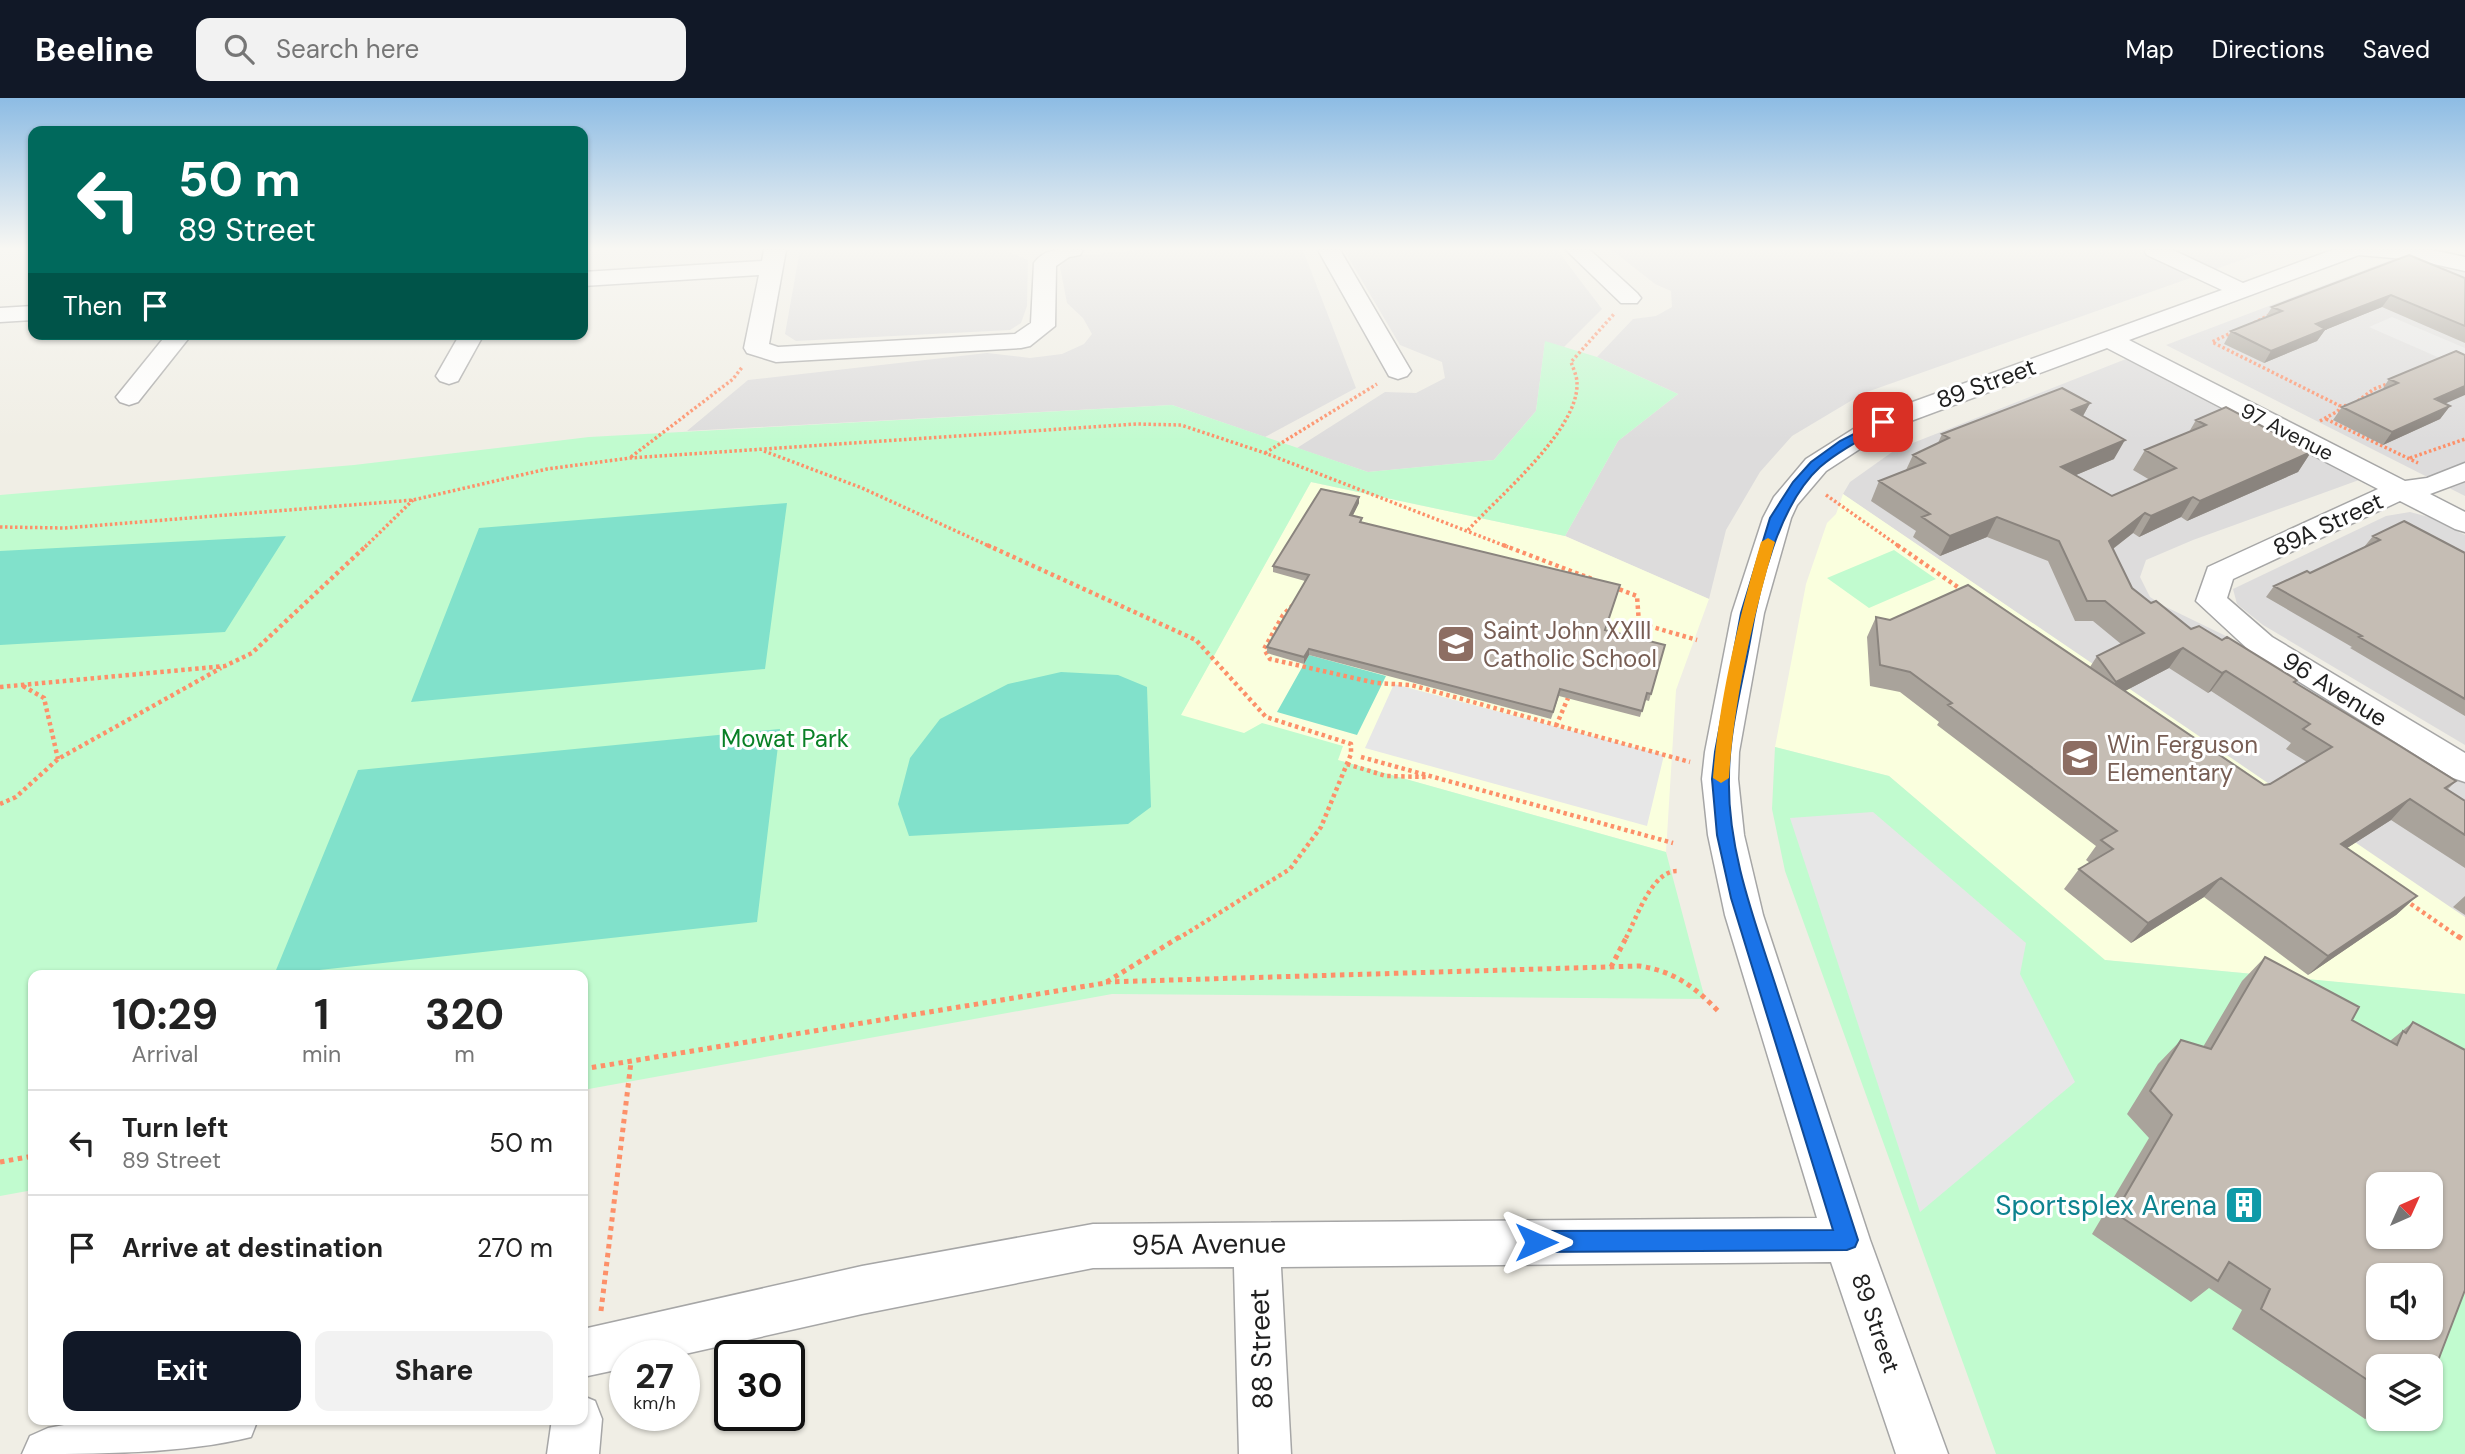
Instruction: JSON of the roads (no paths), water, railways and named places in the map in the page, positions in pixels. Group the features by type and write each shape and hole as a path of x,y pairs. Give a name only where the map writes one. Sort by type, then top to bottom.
{"street":[{"path":"0,315 28,313"},
{"path":"763,313 756,348 776,355 1021,341 1043,326 1043,313"},
{"path":"1365,313 1398,371"},
{"name":"89 Street","path":"1922,1454 1847,1240 1738,893 1726,835 1721,771 1743,638 1759,571 1780,511 1802,480 1829,454 1901,414 2182,313"},
{"name":"97 Avenue","path":"2108,339 2465,523"},
{"path":"129,397 175,340"},
{"path":"449,376 469,340"},
{"name":"89A Street","path":"2211,601 2219,574 2400,490 2434,485 2465,471"},
{"name":"96 Avenue","path":"2211,601 2261,643 2465,769"},
{"name":"95A Avenue","path":"588,1357 862,1290 1093,1246 1847,1240"},
{"name":"88 Street","path":"1257,1243 1265,1454"},
{"path":"48,1454 201,1425"},
{"path":"573,1454 576,1425"}],"place":[{"name":"Saint John XXIII Catholic School","path":"1456,644"},
{"name":"Win Ferguson Elementary","path":"2080,758"},
{"name":"Sportsplex Arena","path":"2244,1205"}],"park label":[{"name":"Mowat Park","path":"785,738"}]}
